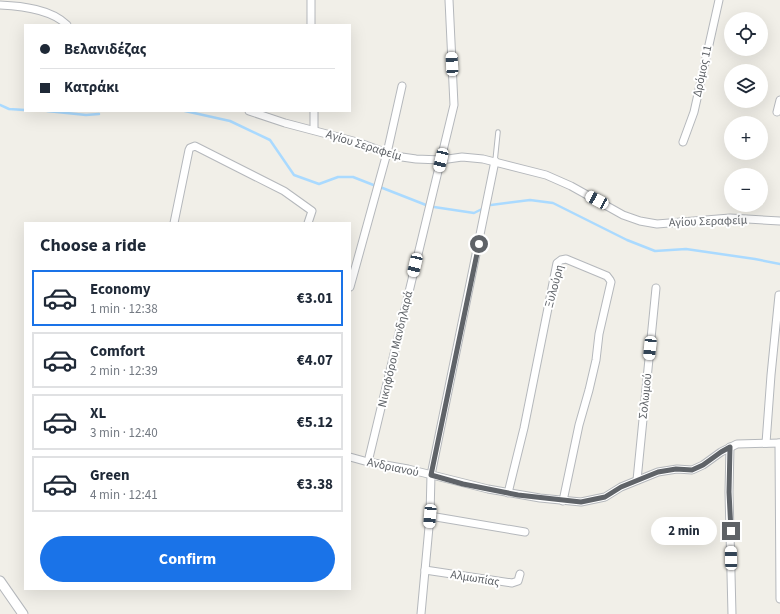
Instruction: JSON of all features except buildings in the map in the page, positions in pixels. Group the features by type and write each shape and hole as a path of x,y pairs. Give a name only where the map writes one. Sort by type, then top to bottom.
{"street":[{"path":"310,0 311,24"},
{"name":"Νικηφόρου Μανδηλαρά","path":"368,462 454,105 449,0"},
{"name":"Δρόμος 11","path":"683,142 694,112 719,0"},
{"path":"0,5 28,8 50,13 66,24"},
{"path":"351,283 387,153 402,86"},
{"path":"777,112 780,100"},
{"name":"Αγίου Σεραφείμ","path":"251,112 357,142 387,153 416,159 441,160 462,157 495,161 523,170 546,175 640,221 657,224 730,218 780,221"},
{"path":"314,112 314,130"},
{"path":"174,222 189,150 195,146 284,191 312,211 308,222"},
{"path":"421,614 430,516 431,475 495,161"},
{"name":"Ξυλούρη","path":"508,493 536,369 557,263 566,259 606,276 611,282 599,334 594,368 579,425 563,500"},
{"name":"Σολωμού","path":"637,480 656,288"},
{"path":"766,443 770,375 779,296"},
{"path":"779,443 780,599"},
{"name":"Ανδριανού","path":"351,457 368,462 408,469 463,484 508,493 581,502 605,497 621,487 658,472 676,469 692,470 737,444 779,443"},
{"path":"730,447 729,492 732,614"},
{"path":"430,516 525,532"},
{"name":"Αλμωπίας","path":"425,570 512,583 518,581 520,574"},
{"path":"0,581 23,614"}],"lane":[{"path":"495,161 498,132"}],"waterway":[{"path":"0,105 9,109 24,110"},
{"path":"57,112 86,115 99,114"},
{"path":"190,112 230,121 270,140 294,175 319,184 338,177 353,177 376,186"},
{"path":"380,187 426,205"},
{"path":"491,205 530,200 553,203 627,240 655,251 686,249 780,264"},
{"path":"434,207 474,213 484,208"}],"route":[{"path":"479,244 431,475 463,484 518,495 581,502 605,497 621,487 658,472 676,469 692,470 703,465 730,447 729,492 731,531"}]}
